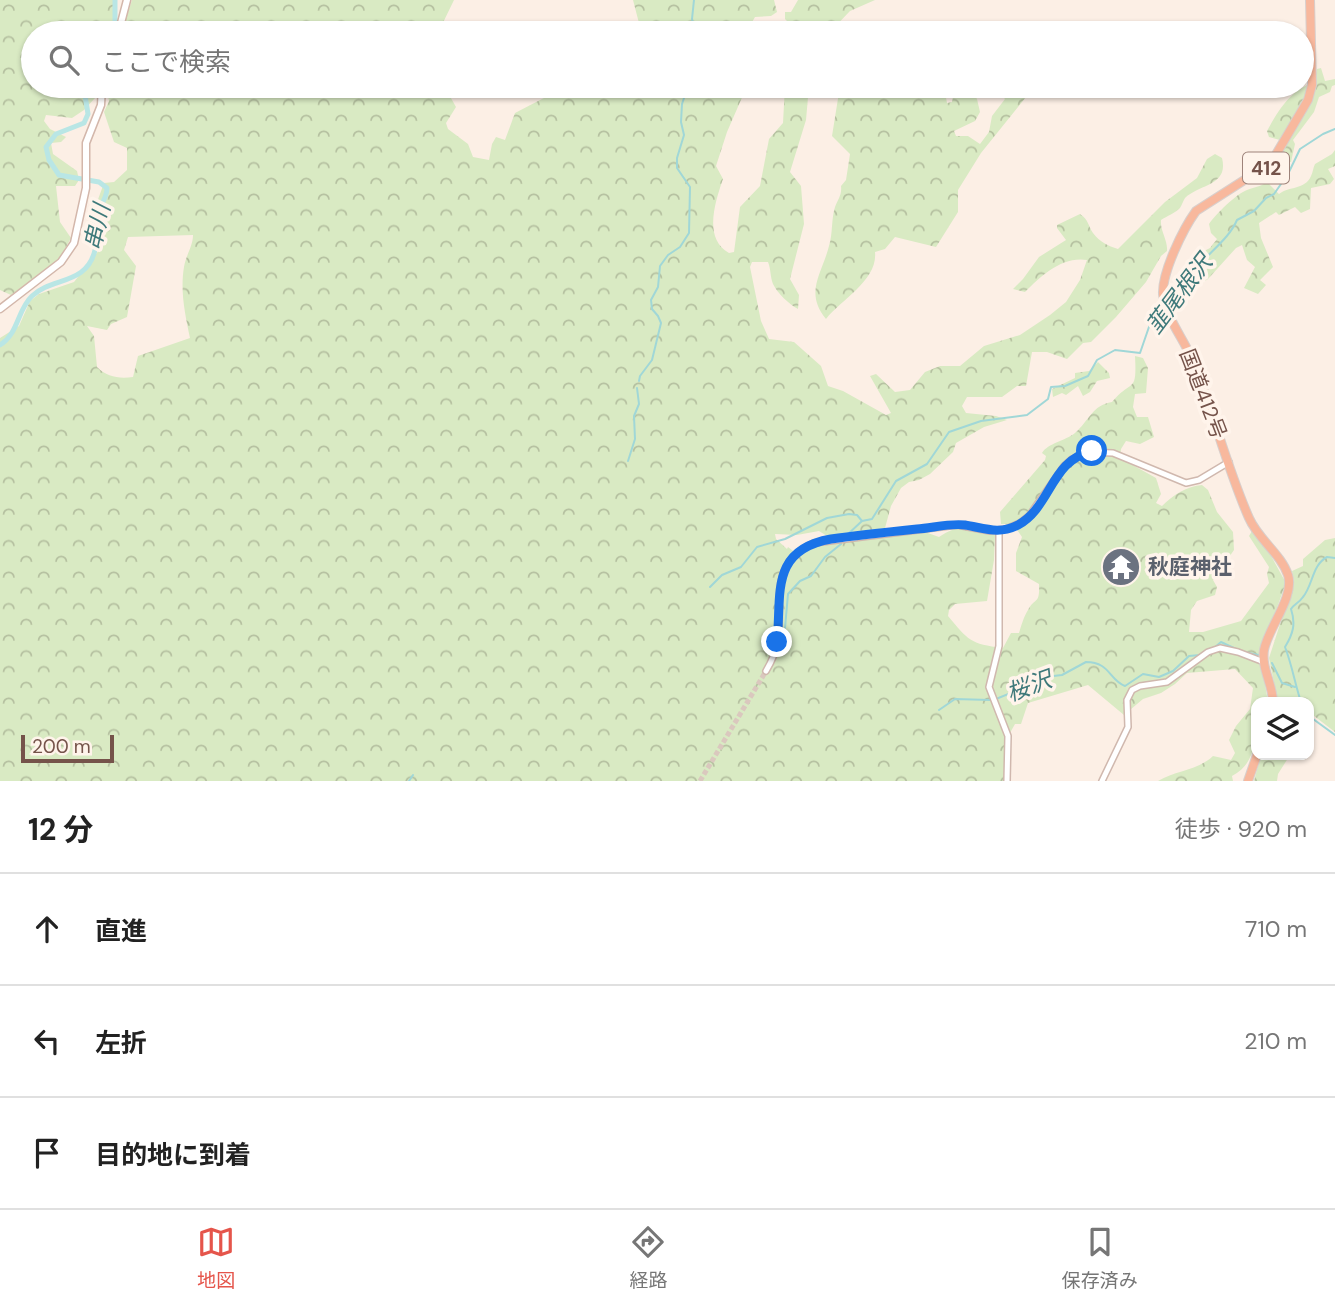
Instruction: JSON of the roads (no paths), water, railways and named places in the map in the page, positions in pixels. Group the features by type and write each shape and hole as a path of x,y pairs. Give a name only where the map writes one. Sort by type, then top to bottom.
{"highway":[{"name":"国道412号","path":"1310,0 1310,21"},
{"name":"国道412号","path":"1273,697 1264,662 1264,650 1288,592 1289,580 1283,566 1249,518 1192,359 1164,302 1165,277 1190,219 1203,205 1271,163 1309,98"},
{"path":"1248,781 1255,760"}],"main road":[{"path":"122,21 127,0"},
{"path":"0,309 51,271 68,254 78,231 86,182 86,143 102,105 102,98"}],"street":[{"path":"766,671 775,652 781,578 791,559 807,546 831,539 957,525 999,531 1016,526 1025,520 1064,466 1087,452 1113,453 1186,483 1199,480 1229,463"},
{"path":"999,531 999,646 989,682 1009,741 1007,781"},
{"path":"1102,781 1128,727 1127,701 1132,690 1140,686 1167,682 1208,652 1220,648 1264,662"}],"waterway":[{"name":"串川","path":"115,0 115,21"},
{"path":"693,21 694,0"},
{"name":"串川","path":"0,345 15,328 23,308 32,296 77,275 91,261 95,250 94,223 107,188 99,182 59,175 49,160 46,147 56,134 84,123 88,114 85,98"},
{"path":"639,381 652,360 661,323 652,309 651,300 658,287 660,266 668,255 680,247 689,233 690,187 677,168 684,135 681,122 684,98"},
{"name":"韮尾根沢","path":"1169,305 1237,220 1254,211 1266,198 1274,194 1288,174 1300,149 1335,129"},
{"name":"韮尾根沢","path":"847,535 862,521 872,519 896,481 927,464 949,432 981,421 1027,415 1048,399 1051,387 1065,386 1088,376 1097,360 1115,350 1140,353 1150,324 1165,310"},
{"path":"628,461 635,439 634,416 639,404 637,388"},
{"path":"710,587 722,575 741,567 757,547 785,539 827,518 849,514 857,515 862,521"},
{"name":"韮尾根沢","path":"785,628 788,594 800,581 811,576 825,557 841,544"},
{"path":"1300,697 1285,647 1293,629 1291,609 1306,592 1318,565 1327,557 1335,558"},
{"name":"桜沢","path":"1214,648 1221,642 1236,649"},
{"name":"桜沢","path":"1244,652 1259,655"},
{"name":"桜沢","path":"996,699 1023,688 1034,690 1045,677 1062,675 1086,662 1105,668 1125,686 1143,674 1159,677 1173,671 1189,656 1200,655"},
{"name":"桜沢","path":"1272,663 1282,683 1295,687"},
{"name":"桜沢","path":"939,710 955,699 990,700"},
{"path":"1314,720 1335,735"},
{"path":"409,781 413,775"}],"tunnel":[{"path":"700,781 766,671"}],"place":[{"name":"秋庭神社","path":"1121,567"}]}
